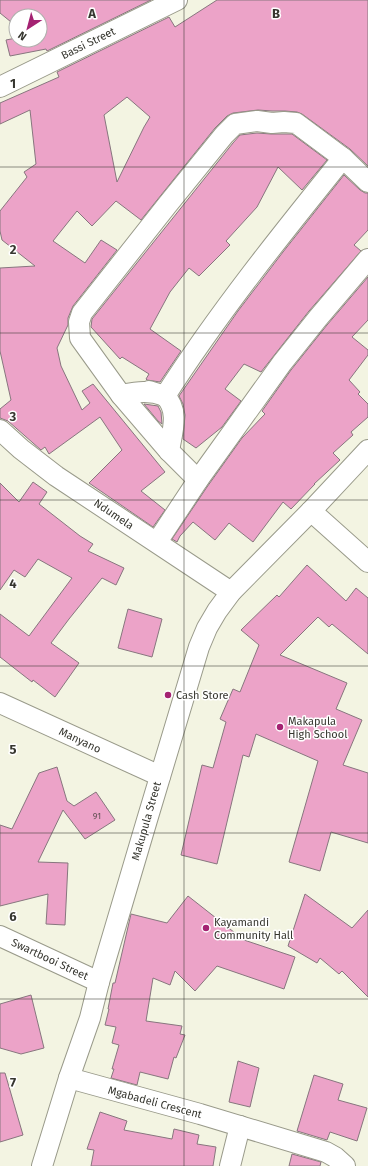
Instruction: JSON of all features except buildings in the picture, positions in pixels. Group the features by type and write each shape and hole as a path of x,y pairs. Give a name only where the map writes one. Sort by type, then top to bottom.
{"street":[{"name":"Bassi Street","path":"0,87 177,0"},
{"path":"198,480 169,451 121,395 80,338 79,322 82,314 168,204 224,135 235,124 258,121 272,123 296,123 343,158 368,182"},
{"path":"157,394 191,356 242,286 343,158"},
{"path":"157,542 198,480 282,363 368,259"},
{"path":"121,395 141,392 157,394 170,401 175,417 169,451"},
{"name":"Ndumela","path":"0,430 21,449 56,476 232,592"},
{"name":"Makupula Street","path":"42,1166 69,1078 90,1018 99,982 199,647 209,624 232,592 368,450"},
{"path":"311,511 368,562"},
{"name":"Manyano","path":"0,703 160,776"},
{"name":"Swartbooi Street","path":"0,936 99,982"},
{"name":"Mgabadeli Crescent","path":"69,1078 326,1152 335,1157 345,1166"},
{"path":"230,1166 240,1126"}],"place":[{"name":"Cash Store","path":"168,695"},
{"name":"Makapula High School","path":"280,727"},
{"name":"Kayamandi Community Hall","path":"206,928"}]}
